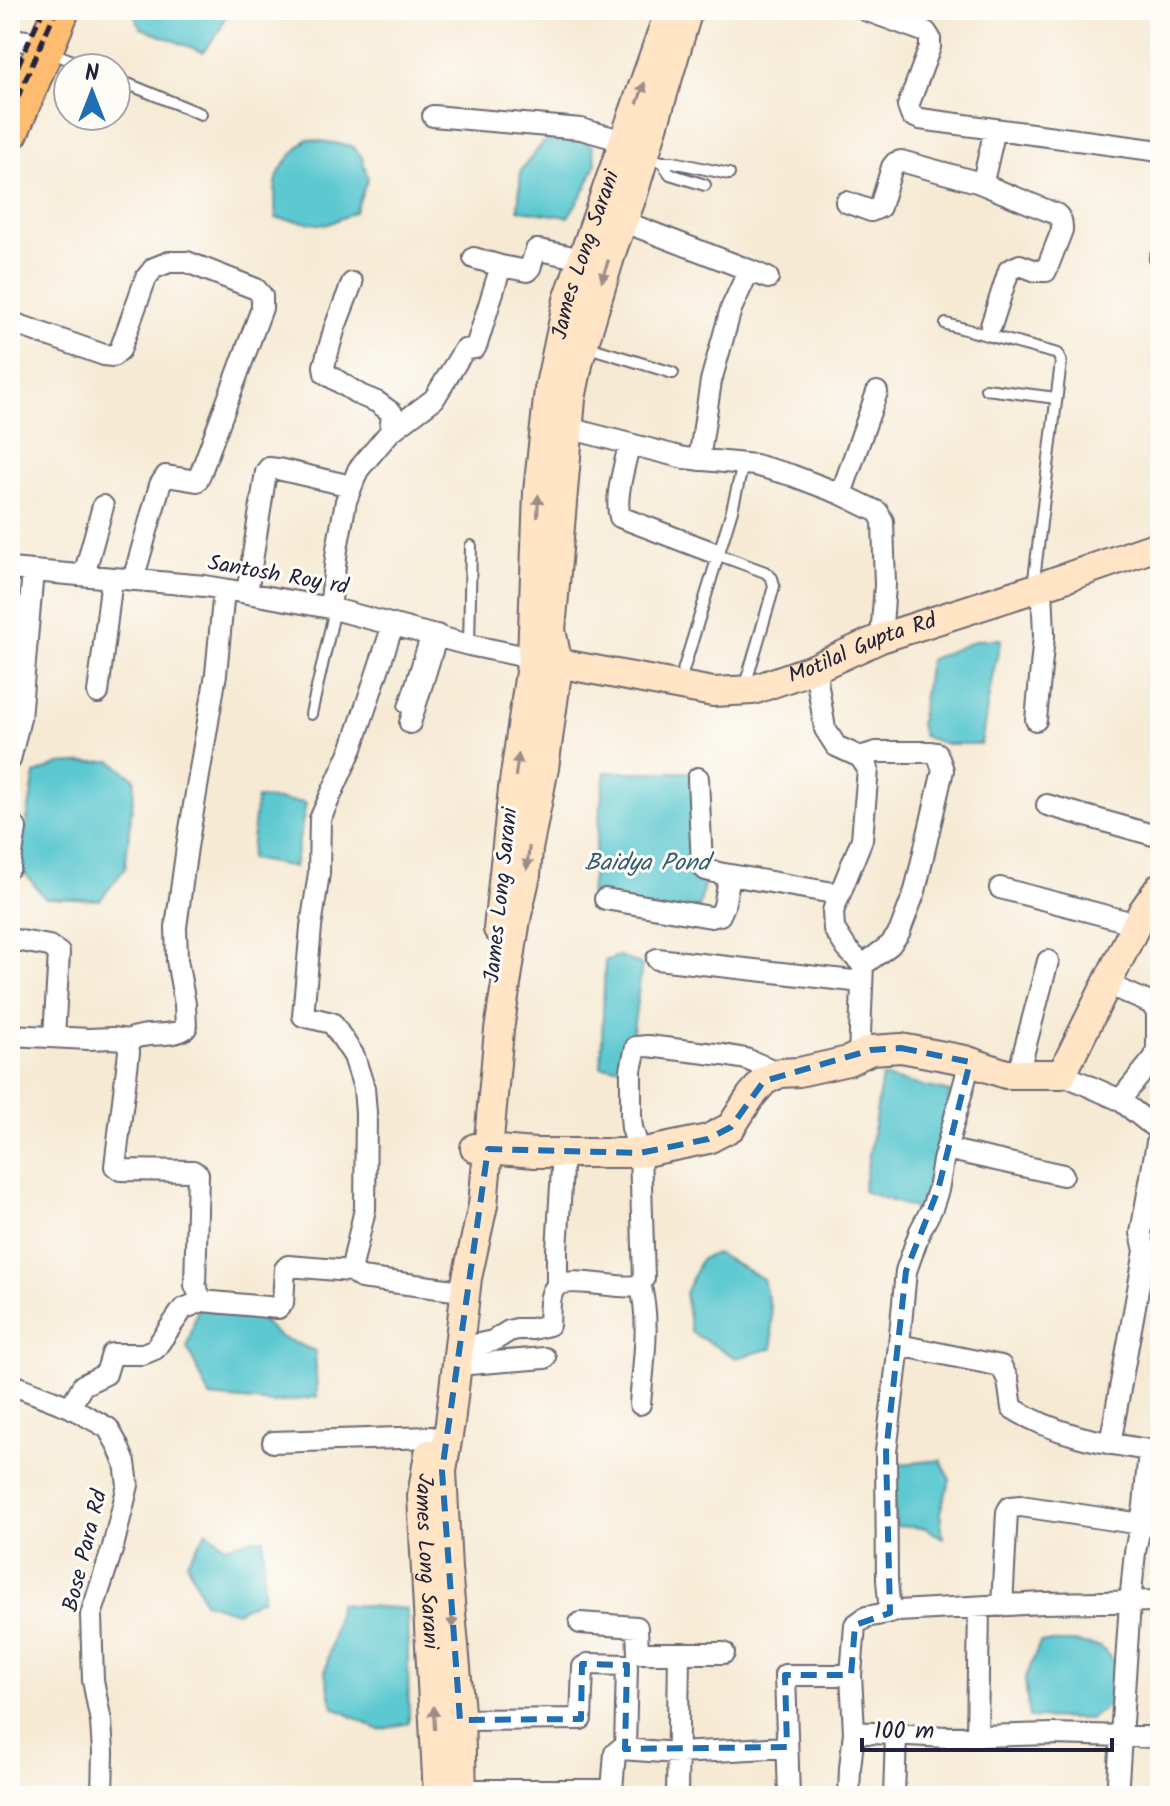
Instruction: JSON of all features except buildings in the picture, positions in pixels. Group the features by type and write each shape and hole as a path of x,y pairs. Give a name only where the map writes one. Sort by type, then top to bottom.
{"highway":[{"path":"10,80 30,35 61,10"},
{"path":"10,132 30,35"}],"main road":[{"name":"James Long Sarani","path":"454,1794 422,1496 454,1290 481,1148 513,789 545,661 538,492 549,390 568,300 583,259 643,153 669,10"},
{"path":"545,661 551,630 571,399 583,346 688,10"},
{"name":"Motilal Gupta Rd","path":"545,661 713,692 753,690 815,668 881,638 1160,545"},
{"path":"454,1794 460,1720 442,1471 467,1278 483,1205 481,1148 535,1153 640,1153 708,1139 731,1127 764,1081 780,1073 848,1061 871,1050 901,1048 970,1062 1006,1074 1062,1074 1143,911 1160,887"}],"street":[{"path":"865,10 926,32 930,38 930,47 908,106 911,115 920,119 1160,151"},
{"path":"433,116 581,129 643,153"},
{"path":"977,182 984,177 995,129"},
{"path":"846,202 871,211 880,207 892,167 901,161 977,182 1061,218 1062,230 1046,271 1020,265 1009,270 991,326"},
{"path":"622,221 758,274 731,309 711,381 699,460"},
{"path":"474,258 527,271 536,250 583,259"},
{"path":"10,322 113,356 120,350 146,278 154,268 169,262 187,262 256,289 262,296 262,308 197,481 166,476 160,485 133,580"},
{"path":"333,608 343,513 358,470 390,432 434,399 464,350 475,348 501,266"},
{"path":"352,283 335,327 324,366 325,373 392,413 390,432"},
{"path":"841,494 877,392"},
{"path":"568,428 684,458 743,464 791,475 878,512 883,521 885,585 881,638"},
{"path":"629,445 618,500 620,517 715,553"},
{"path":"247,593 269,468 351,486"},
{"path":"84,575 103,506"},
{"name":"Santosh Roy rd","path":"10,569 247,593 333,608 469,645 545,661"},
{"path":"10,760 20,718 33,571"},
{"path":"98,693 112,578"},
{"path":"1036,720 1044,636 1037,588"},
{"path":"10,1035 128,1040 155,1033 179,1034 186,1028 176,927 216,674 224,590"},
{"path":"351,1271 365,1209 364,1088 354,1056 332,1023 303,1016 304,997 319,873 320,819 352,748 393,625"},
{"path":"407,715 432,634"},
{"path":"815,668 825,729 836,746 860,757 868,769 862,839 833,911 834,929 863,974 859,1056"},
{"path":"860,757 876,752 931,752 940,757 943,770 915,891 899,933 863,974"},
{"path":"698,778 702,866 706,870 839,894"},
{"path":"1047,805 1160,837"},
{"path":"10,867 16,828"},
{"path":"605,899 711,917 720,915 730,875"},
{"path":"1000,888 1137,924"},
{"path":"10,939 49,946 59,953 54,1037"},
{"path":"657,959 863,974"},
{"path":"1018,1074 1048,961"},
{"path":"1107,984 1156,998 1158,1057 1120,1100"},
{"path":"128,1040 115,1166 120,1170 193,1171 198,1174 195,1285 202,1301"},
{"path":"557,1285 601,1283 634,1286 644,1278 640,1153 631,1116 631,1070 636,1047 746,1059 780,1073"},
{"path":"890,1613 886,1567 886,1452 906,1271 938,1190 970,1062"},
{"path":"1062,1074 1120,1100 1160,1131 1141,1233 1152,1252 1110,1444"},
{"path":"946,1149 1063,1175"},
{"path":"458,1355 470,1346 493,1341 509,1331 549,1325 553,1290 557,1285 563,1153"},
{"path":"70,1407 83,1385 106,1374 112,1354 143,1354 155,1349 183,1309 202,1301 278,1308 283,1303 285,1269 288,1266 351,1271 361,1278 454,1290"},
{"path":"640,1284 645,1299 640,1404"},
{"path":"899,1345 1001,1366 1008,1380 1012,1408 1031,1420 1072,1435 1155,1450 1135,1552 1119,1735 1117,1796"},
{"path":"458,1355 545,1358"},
{"name":"Bose Para Rd","path":"10,1385 70,1407 108,1428 125,1463 128,1485 113,1547 91,1615 93,1680 103,1752 102,1796"},
{"path":"273,1442 431,1437"},
{"path":"1002,1606 1007,1512 1010,1507 1021,1506 1141,1524"},
{"path":"849,1796 854,1732 851,1675 855,1625 866,1617 1043,1603 1160,1601"},
{"path":"977,1736 979,1608"},
{"path":"580,1623 637,1627 638,1653 724,1653"},
{"path":"677,1796 679,1653"},
{"path":"460,1720 581,1719 583,1667 588,1664 627,1665 625,1749"},
{"path":"789,1796 785,1675 851,1675"},
{"path":"854,1732 946,1737 1053,1734 1160,1737"},
{"path":"894,1796 896,1735"},
{"path":"454,1794 612,1793 615,1753 620,1749 679,1753 787,1747"}],"lane":[{"path":"30,35 61,52"},
{"path":"132,86 201,114"},
{"path":"643,153 729,174"},
{"path":"643,153 670,174 705,185"},
{"path":"946,324 1058,354 1061,362 1037,588"},
{"path":"583,346 673,373"},
{"path":"986,389 1056,398"},
{"path":"679,686 743,464"},
{"path":"469,645 471,546"},
{"path":"715,553 765,572 772,578 774,586 744,691"},
{"path":"311,714 333,608"}],"highlighted area":[{"path":"901,1048 970,1062 938,1190 906,1271 886,1452 890,1613 855,1625 851,1675 785,1675 787,1747 625,1749 627,1665 582,1664 581,1719 460,1720 442,1471 488,1149 640,1153 708,1139 731,1127 764,1081 871,1050"}],"water":[{"path":"131,10 228,10 220,30 203,52 141,28"},
{"path":"556,137 579,137 592,146 596,164 586,188 568,217 518,210 521,170 543,143"},
{"path":"307,139 352,146 362,157 368,178 355,212 326,225 276,218 275,192 279,174"},
{"path":"1001,639 981,744 946,744 923,736 920,724 929,660 977,640"},
{"path":"112,761 135,779 125,868 100,900 45,898 19,866 35,774 59,764"},
{"name":"Baidya Pond","path":"605,772 693,772 704,884 696,923 588,909"},
{"path":"257,798 306,803 294,867 250,859"},
{"path":"619,956 642,965 628,1067 601,1067 605,961"},
{"path":"882,1077 950,1092 922,1211 863,1191"},
{"path":"716,1253 763,1279 771,1311 773,1348 736,1358 691,1332 685,1293 701,1259"},
{"path":"198,1308 261,1319 278,1336 315,1351 317,1397 275,1403 210,1397 187,1347"},
{"path":"941,1460 950,1480 940,1512 943,1538 925,1528 896,1526 890,1465"},
{"path":"207,1531 225,1546 264,1539 263,1598 236,1612 204,1602 187,1562"},
{"path":"339,1604 407,1609 409,1723 379,1730 333,1707 325,1673"},
{"path":"1040,1642 1073,1642 1101,1647 1116,1664 1108,1706 1089,1719 1029,1718 1025,1680"}],"railway":[{"path":"10,83 43,10"},
{"path":"10,115 56,10"}]}
